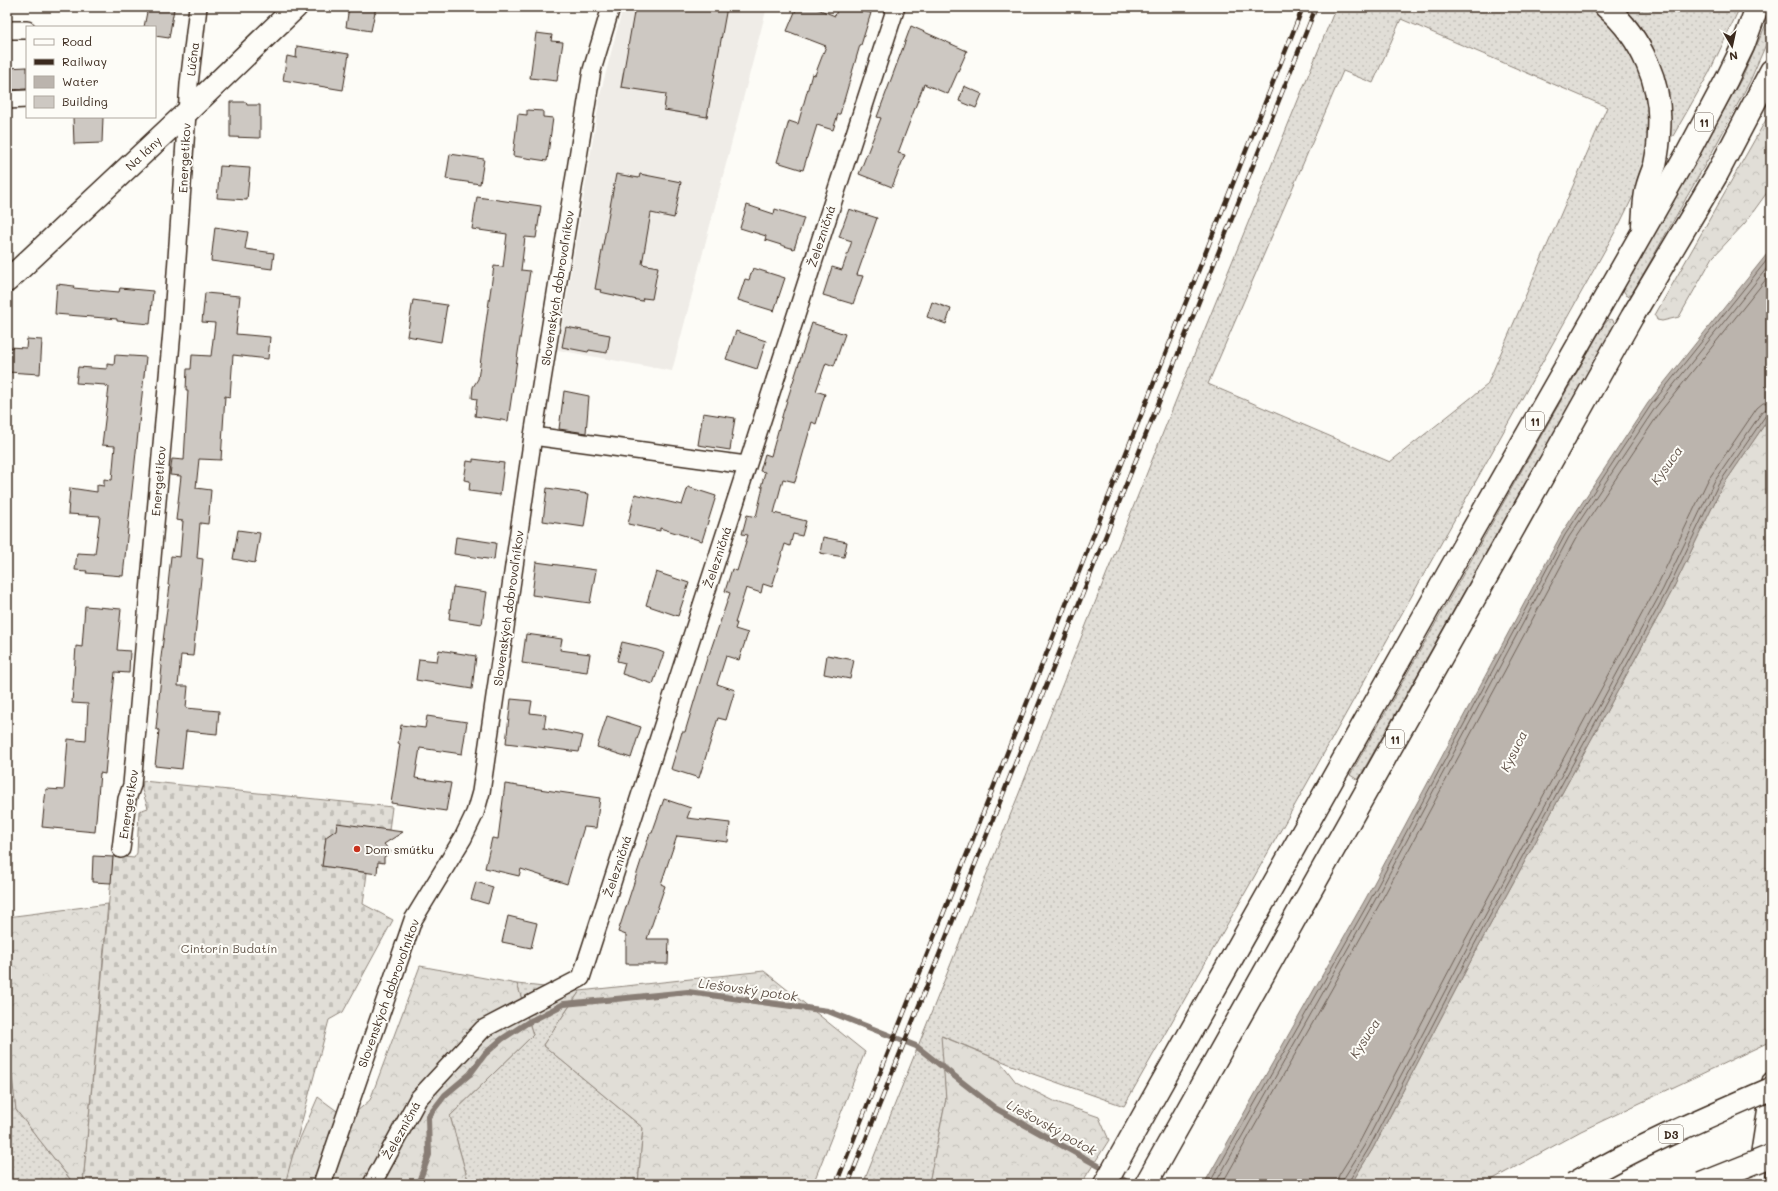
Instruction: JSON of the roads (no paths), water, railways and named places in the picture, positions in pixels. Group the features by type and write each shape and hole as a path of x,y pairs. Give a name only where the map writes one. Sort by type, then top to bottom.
{"main road":[{"name":"Na lány","path":"7,281 187,112 296,7"},
{"path":"1606,7 1620,20 1638,43 1655,87 1660,109 1655,164 1647,189 1642,232"},
{"name":"11","path":"1106,1184 1455,561 1687,154 1743,46 1758,7"},
{"name":"11","path":"1148,1181 1632,317 1717,174 1771,71"},
{"name":"D3","path":"1573,1184 1618,1159 1771,1089"},
{"path":"1701,1184 1771,1156"}],"street":[{"name":"Lúčna","path":"187,112 198,7"},
{"name":"Slovenských dobrovoľníkov","path":"322,1184 413,920 463,838 475,813 481,792 533,436 592,70 611,7"},
{"name":"Železničná","path":"372,1184 418,1099 482,1029 581,978 746,465 896,7"},
{"path":"7,30 26,30"},
{"path":"7,100 26,100"},
{"name":"Energetikov","path":"121,849 127,799 132,785 186,153 187,112"},
{"path":"533,436 746,465"},
{"path":"1755,1184 1771,1079"}],"water":[{"name":"Kysuca","path":"1771,249 1771,415 1722,487 1671,593 1477,949 1372,1150 1351,1184 1204,1184 1366,898 1562,533 1648,403"}],"waterway":[{"name":"Liešovský potok","path":"418,1184 429,1155 428,1117 445,1095 470,1074 485,1054 502,1039 527,1023 564,1004 688,992 828,1011 916,1046 995,1108 1131,1184"}],"railway":[{"path":"836,1184 1303,7"},
{"path":"848,1184 1316,7"}],"place":[{"name":"Dom smútku","path":"357,849"}],"park label":[{"name":"Cintorín Budatín","path":"229,948"}]}
